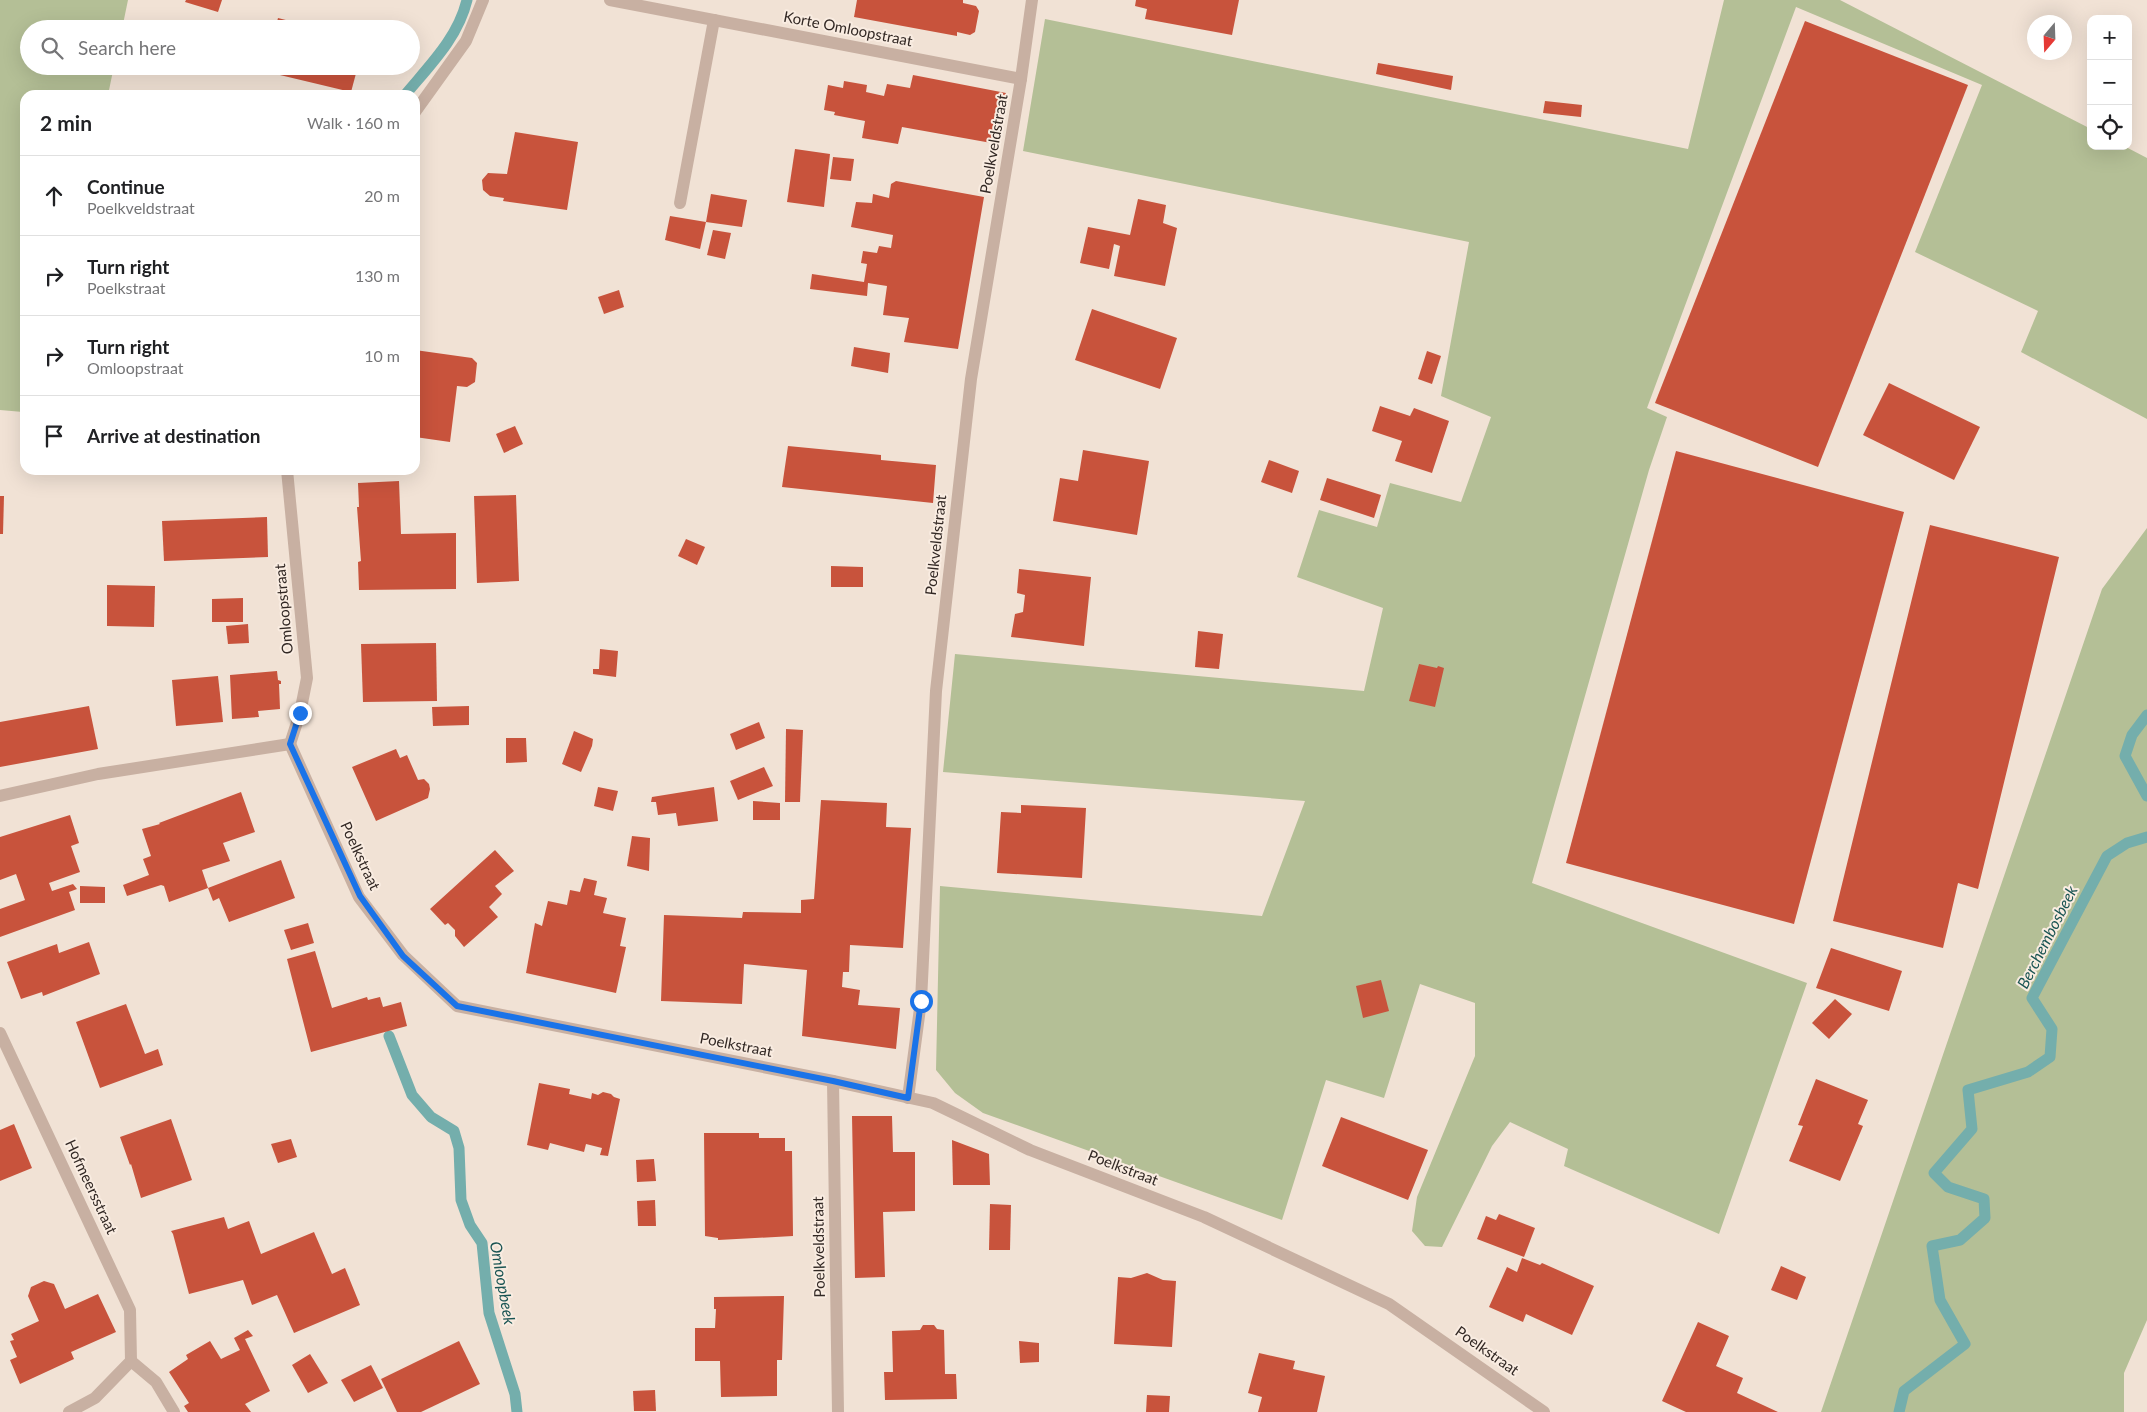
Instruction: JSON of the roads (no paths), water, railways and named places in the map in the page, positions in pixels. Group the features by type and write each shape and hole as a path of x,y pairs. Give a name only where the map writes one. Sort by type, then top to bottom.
{"street":[{"path":"420,105 466,41 483,0"},
{"name":"Korte Omloopstraat","path":"610,0 1022,78"},
{"name":"Poelkveldstraat","path":"908,1098 921,1001 936,691 971,379 1022,78 1032,0"},
{"path":"680,203 714,20"},
{"name":"Omloopstraat","path":"287,475 307,678 300,713 290,744"},
{"path":"0,796 98,774 290,744"},
{"name":"Poelkstraat","path":"290,744 360,896 403,956 457,1006 833,1081 933,1103 1030,1150 1204,1217 1389,1304 1544,1412"},
{"name":"Hofmeersstraat","path":"0,1033 130,1310 131,1361"},
{"name":"Poelkveldstraat","path":"833,1081 838,1412"},
{"path":"69,1412 95,1398 131,1361 156,1382 174,1412"}],"waterway":[{"name":"Omloopbeek","path":"409,90 450,39 463,14 467,0"},
{"name":"Berchembosbeek","path":"2147,715 2132,735 2125,756 2147,796"},
{"name":"Berchembosbeek","path":"1899,1412 1904,1391 1965,1344 1940,1300 1932,1246 1960,1240 1985,1218 1984,1199 1948,1187 1934,1173 1972,1129 1968,1090 2028,1072 2050,1057 2052,1029 2032,998 2107,856 2127,843 2147,837"},
{"name":"Omloopbeek","path":"389,1036 412,1095 431,1117 454,1131 459,1148 461,1200 470,1225 482,1243 489,1313 515,1394 517,1412"}]}
